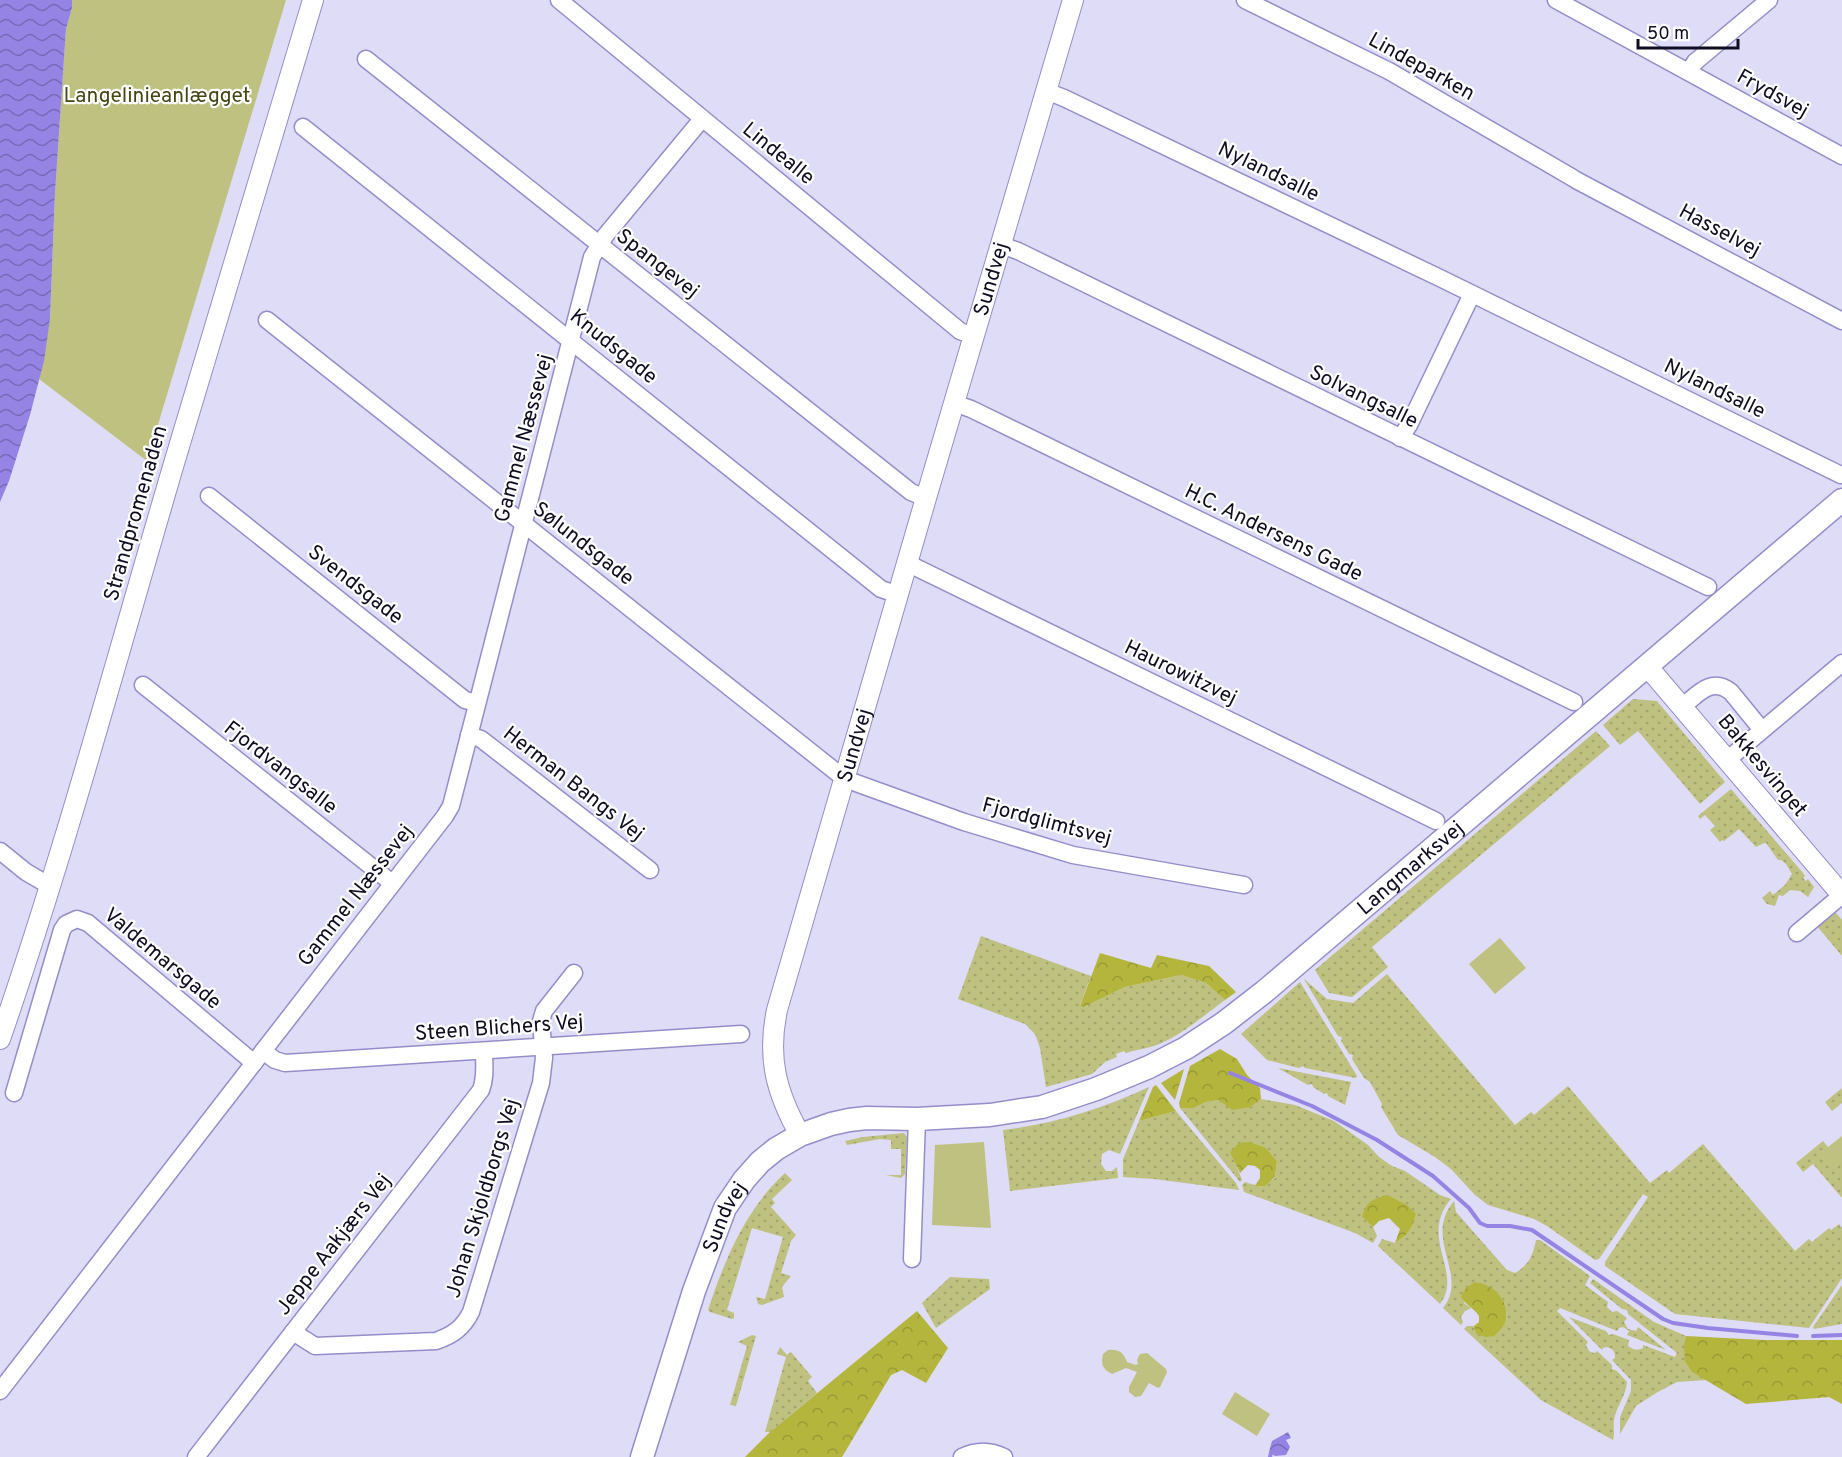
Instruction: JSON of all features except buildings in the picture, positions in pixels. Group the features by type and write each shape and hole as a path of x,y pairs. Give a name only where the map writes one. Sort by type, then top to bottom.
{"main road":[{"name":"Langmarksvej","path":"800,1135 831,1124 867,1118 917,1119 990,1115 1042,1107 1096,1089 1149,1067 1186,1048 1224,1023 1264,992 1842,500"},
{"name":"Sundvej","path":"642,1457 694,1291 725,1208 744,1180 760,1162 776,1149 800,1135"}],"street":[{"name":"Strandpromenaden","path":"1,1032 50,886 314,0"},
{"name":"Lindealle","path":"559,0 960,331 974,336"},
{"name":"Sundvej","path":"800,1135 787,1112 776,1077 772,1052 774,1026 794,950 1073,0"},
{"name":"Lindeparken","path":"1245,0 1389,71 1574,179"},
{"name":"Frydsvej","path":"1556,0 1842,156"},
{"path":"1689,72 1695,62 1769,0"},
{"name":"Spangevej","path":"366,58 910,492 926,498"},
{"name":"Nylandsalle","path":"1046,91 1472,294 1841,475"},
{"name":"Gammel Næssevej","path":"0,1391 451,806 592,257 599,245 702,118"},
{"name":"Knudsgade","path":"303,127 881,589 898,595"},
{"name":"Hasselvej","path":"1574,179 1842,321"},
{"name":"Solvangsalle","path":"1001,245 1018,251 1707,587"},
{"path":"1400,438 1409,426 1472,294"},
{"name":"Sølundsgade","path":"267,320 845,779"},
{"name":"H.C. Andersens Gade","path":"954,403 992,419 1574,702"},
{"name":"Svendsgade","path":"209,496 465,699 477,703"},
{"name":"Haurowitzvej","path":"907,563 1436,821"},
{"path":"1727,760 1842,663"},
{"name":"Bakkesvinget","path":"1647,666 1842,895"},
{"name":"Fjordvangsalle","path":"142,685 392,883"},
{"path":"1682,707 1706,688 1713,685 1726,688 1762,730"},
{"name":"Herman Bangs Vej","path":"469,735 481,740 650,870"},
{"name":"Fjordglimtsvej","path":"845,779 964,822 1073,855 1244,885"},
{"path":"0,851 26,872 50,886"},
{"path":"1797,933 1842,895"},
{"name":"Valdemarsgade","path":"14,1093 62,930 66,924 77,919 88,923 259,1057"},
{"path":"543,1047 541,1021 544,1011 574,973"},
{"name":"Steen Blichers Vej","path":"259,1057 285,1063 741,1034"},
{"name":"Johan Skjoldborgs Vej","path":"293,1332 308,1343 322,1346 436,1341 460,1329 471,1312 538,1092 543,1066 543,1047"},
{"name":"Jeppe Aakjærs Vej","path":"196,1457 481,1090 485,1073 484,1052"},
{"path":"912,1259 917,1119"},
{"path":"969,1454 988,1452 1004,1457"}],"green space":[{"name":"Langelinieanlægget","path":"72,0 286,0 147,461 39,379 50,319 55,193 66,29"},
{"path":"1633,699 1657,701 1725,782 1700,804 1638,731 1620,745 1603,725"},
{"path":"1596,731 1610,746 1372,947 1388,967 1352,997 1329,993 1315,970"},
{"path":"1731,789 1803,873 1805,876 1803,878 1806,881 1808,879 1814,887 1808,897 1800,891 1790,890 1783,896 1779,895 1775,906 1767,904 1762,898 1770,891 1773,895 1785,885 1792,874 1786,864 1778,860 1766,843 1756,847 1739,829 1720,842 1710,830 1715,826 1705,815 1700,819 1698,816"},
{"path":"1834,911 1842,920 1842,956 1817,926"},
{"path":"981,936 1091,976 1080,1005 1084,1007 1125,987 1181,975 1206,983 1225,1000 1162,1043 1116,1054 1117,1057 1105,1062 1092,1074 1046,1087 1040,1048 1035,1034 1025,1024 958,999"},
{"path":"1500,938 1526,968 1495,994 1469,964"},
{"path":"1100,953 1151,968 1157,955 1209,966 1236,992 1225,1000 1206,983 1181,975 1125,987 1084,1007 1080,1006"},
{"path":"1387,974 1515,1125 1531,1112 1534,1115 1568,1086 1650,1183 1667,1170 1669,1173 1703,1144 1795,1251 1809,1239 1812,1242 1829,1228 1831,1230 1839,1224 1842,1228 1842,1278 1809,1328 1675,1314 1605,1266 1605,1262 1648,1197 1643,1194 1599,1259 1595,1260 1534,1219 1488,1205 1475,1195 1451,1169 1398,1135 1381,1107 1382,1104 1370,1082 1364,1078 1352,1059 1353,1055 1349,1054 1341,1041 1342,1037 1338,1036 1304,979 1327,999 1353,1003"},
{"path":"1300,982 1357,1076 1356,1078 1267,1060 1241,1034"},
{"path":"1220,1049 1237,1059 1247,1075 1260,1088 1261,1099 1251,1107 1232,1110 1219,1100 1206,1102 1194,1108 1180,1108 1179,1103 1190,1066"},
{"path":"1278,1068 1351,1082 1345,1105 1313,1087 1312,1084 1308,1085"},
{"path":"1184,1069 1175,1100 1161,1083"},
{"path":"1156,1085 1176,1111 1139,1121 1153,1087"},
{"path":"1149,1087 1120,1154 1109,1150 1102,1154 1101,1164 1106,1171 1112,1171 1117,1167 1118,1178 1010,1191 1003,1130 1078,1115"},
{"path":"1842,1088 1842,1103 1832,1111 1825,1102"},
{"path":"1261,1099 1295,1105 1334,1121 1368,1145 1392,1166 1405,1171 1440,1195 1451,1199 1442,1213 1439,1227 1439,1241 1447,1280 1446,1292 1440,1304 1378,1246 1382,1239 1395,1243 1403,1237 1409,1231 1416,1214 1362,1217 1373,1227 1377,1236 1373,1243 1355,1233 1244,1192 1242,1185 1245,1182 1261,1185 1275,1178 1277,1161 1266,1148 1231,1152 1242,1180 1240,1182 1180,1108 1194,1108 1206,1102 1219,1100 1251,1107"},
{"path":"1176,1111 1236,1183 1239,1190 1123,1177 1123,1159 1139,1121"},
{"path":"904,1133 907,1137 905,1174 901,1178 886,1175 901,1175 901,1149 891,1149 891,1140 880,1139 847,1145 845,1141 863,1137"},
{"path":"1842,1136 1842,1198 1813,1164 1803,1172 1796,1163 1823,1141 1828,1147"},
{"path":"1842,1139 1842,1163 1836,1168 1824,1154"},
{"path":"984,1142 991,1228 932,1225 935,1145"},
{"path":"1249,1142 1266,1148 1277,1161 1275,1177 1265,1186 1255,1186 1260,1178 1260,1170 1255,1166 1248,1165 1240,1173 1230,1152 1239,1143"},
{"path":"785,1173 792,1180 772,1199 775,1203 771,1207 796,1235 791,1241 781,1273 791,1276 782,1287 784,1297 762,1305 758,1304 756,1297 765,1299 783,1237 752,1228 727,1310 734,1313 734,1318 710,1312 708,1310 715,1291 738,1236 758,1203"},
{"path":"1387,1195 1407,1205 1416,1214 1409,1231 1395,1243 1400,1229 1389,1218 1379,1221 1373,1227 1362,1217 1370,1202"},
{"path":"1454,1201 1456,1212 1507,1270 1515,1273 1524,1267 1532,1255 1536,1240 1540,1240 1590,1276 1585,1285 1608,1302 1607,1307 1612,1312 1617,1311 1627,1318 1624,1322 1628,1329 1636,1331 1638,1327 1666,1350 1627,1335 1629,1331 1623,1327 1617,1331 1560,1308 1557,1311 1588,1342 1586,1345 1589,1351 1595,1353 1597,1351 1627,1382 1615,1415 1613,1440 1541,1400 1464,1329 1467,1326 1474,1326 1476,1334 1495,1336 1502,1328 1506,1320 1505,1305 1494,1289 1475,1282 1464,1303 1471,1308 1461,1317 1463,1322 1461,1325 1443,1308 1450,1295 1452,1283 1443,1229 1445,1215"},
{"path":"950,1277 989,1279 990,1289 936,1328 922,1303"},
{"path":"1593,1279 1654,1322 1686,1336 1684,1344 1692,1372 1707,1380 1677,1382 1656,1393 1636,1406 1620,1434 1620,1417 1631,1391 1631,1380 1612,1360 1615,1358 1614,1352 1607,1347 1602,1350 1569,1317 1606,1331 1609,1335 1613,1334 1629,1340 1628,1346 1634,1349 1639,1350 1643,1348 1643,1345 1675,1357 1677,1353 1628,1314 1627,1310 1622,1309 1590,1283"},
{"path":"1475,1282 1494,1289 1503,1299 1506,1312 1505,1322 1495,1336 1486,1337 1476,1334 1474,1326 1479,1322 1479,1316 1461,1296 1466,1288"},
{"path":"1842,1285 1842,1324 1814,1329 1813,1327"},
{"path":"917,1311 948,1348 926,1383 902,1370 891,1375 842,1457 745,1457 770,1432"},
{"path":"752,1335 756,1336 736,1406 730,1405 747,1346 738,1342"},
{"path":"1686,1336 1764,1340 1842,1340 1842,1404 1829,1397 1746,1404 1692,1372 1685,1361"},
{"path":"780,1347 787,1355 791,1352 812,1377 808,1381 817,1393 770,1432 765,1432 786,1357 777,1354"},
{"path":"1108,1350 1120,1352 1127,1362 1136,1365 1140,1354 1147,1353 1166,1369 1167,1372 1160,1387 1149,1383 1141,1396 1135,1397 1129,1392 1129,1387 1137,1372 1126,1368 1112,1374 1106,1370 1102,1358"},
{"path":"1235,1392 1270,1414 1257,1436 1222,1414"}],"water":[{"path":"0,0 72,0 72,8 66,29 55,193 50,319 44,361 30,415 0,502"},
{"path":"1288,1432 1291,1438 1286,1440 1290,1447 1286,1455 1275,1456 1269,1452 1272,1441"}],"waterway":[{"path":"1230,1073 1312,1106 1377,1140 1433,1176 1469,1208 1480,1223 1487,1226 1510,1226 1532,1230 1663,1319 1673,1323 1708,1328 1797,1336"},
{"path":"1813,1336 1842,1335"},
{"path":"1270,1457 1271,1453"}]}
